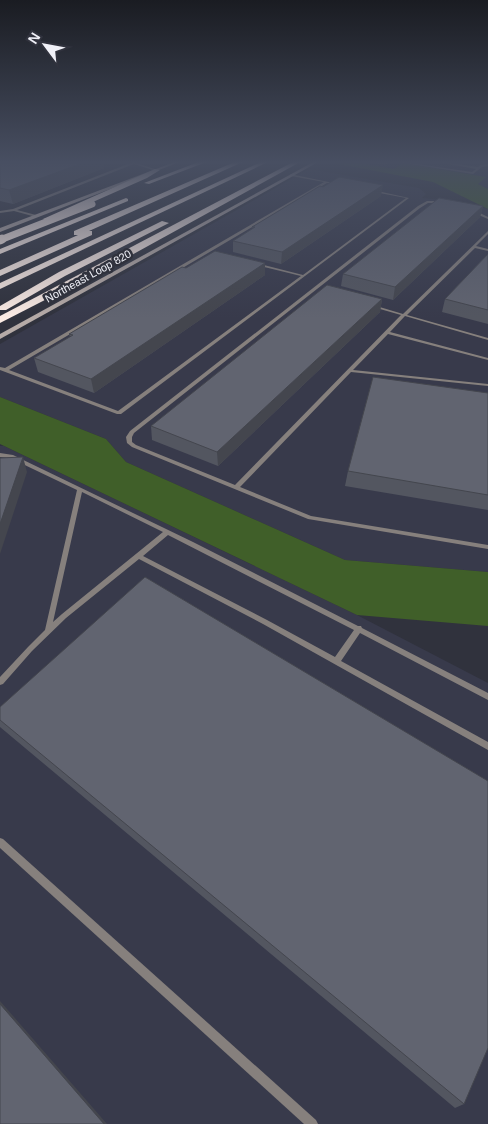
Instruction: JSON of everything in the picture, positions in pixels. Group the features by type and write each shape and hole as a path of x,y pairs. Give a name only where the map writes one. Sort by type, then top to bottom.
{"highway":[{"path":"0,242 60,213"},
{"path":"0,242 69,213"},
{"path":"0,252 94,213"},
{"path":"0,265 121,213"},
{"path":"0,273 132,213"},
{"path":"0,280 144,213"},
{"path":"0,286 157,213"},
{"path":"0,293 157,213"},
{"path":"0,310 62,274 183,213"},
{"path":"0,320 202,213"},
{"path":"0,330 143,257"}],"main road":[{"path":"0,230 42,213"},
{"name":"Northeast Loop 820","path":"0,337 222,213"}],"lane":[{"path":"26,213 35,216"},
{"path":"6,370 273,213"},
{"path":"0,368 119,413 387,213"},
{"path":"411,213 132,432 129,442 134,446 310,518 488,547"},
{"path":"236,488 404,315 488,232"},
{"path":"474,247 488,250"},
{"path":"207,252 217,254"},
{"path":"256,264 304,276"},
{"path":"314,290 323,292"},
{"path":"366,303 488,339"},
{"path":"388,333 488,359"},
{"path":"351,371 488,385"},
{"path":"0,455 11,456 80,489 358,628 488,697"},
{"path":"48,631 80,489"},
{"path":"0,682 48,631 166,532"},
{"path":"138,556 488,746"},
{"path":"336,662 358,628"},
{"path":"0,842 312,1124"}],"shaded area":[{"path":"231,213 488,213 488,572 345,560 126,462 106,439 0,397 0,344"},
{"path":"0,446 4,446 357,615 488,683 488,1124 0,1124"}],"green space":[{"path":"0,397 106,439 126,462 345,560 488,572 488,626 357,615 0,444"}],"building":[{"path":"274,213 340,213 282,252 233,241 255,227 252,227"},
{"path":"419,213 475,213 395,287 343,274"},
{"path":"215,251 265,263 91,379 34,358 73,335 69,334 182,267 186,268"},
{"path":"488,254 488,310 445,299"},
{"path":"327,285 382,299 217,452 151,426"},
{"path":"373,377 488,393 488,495 348,471"},
{"path":"23,457 0,524 0,458"},
{"path":"145,577 488,781 488,1048 464,1104 0,720 0,707"},
{"path":"0,1004 104,1124 0,1124"}]}
